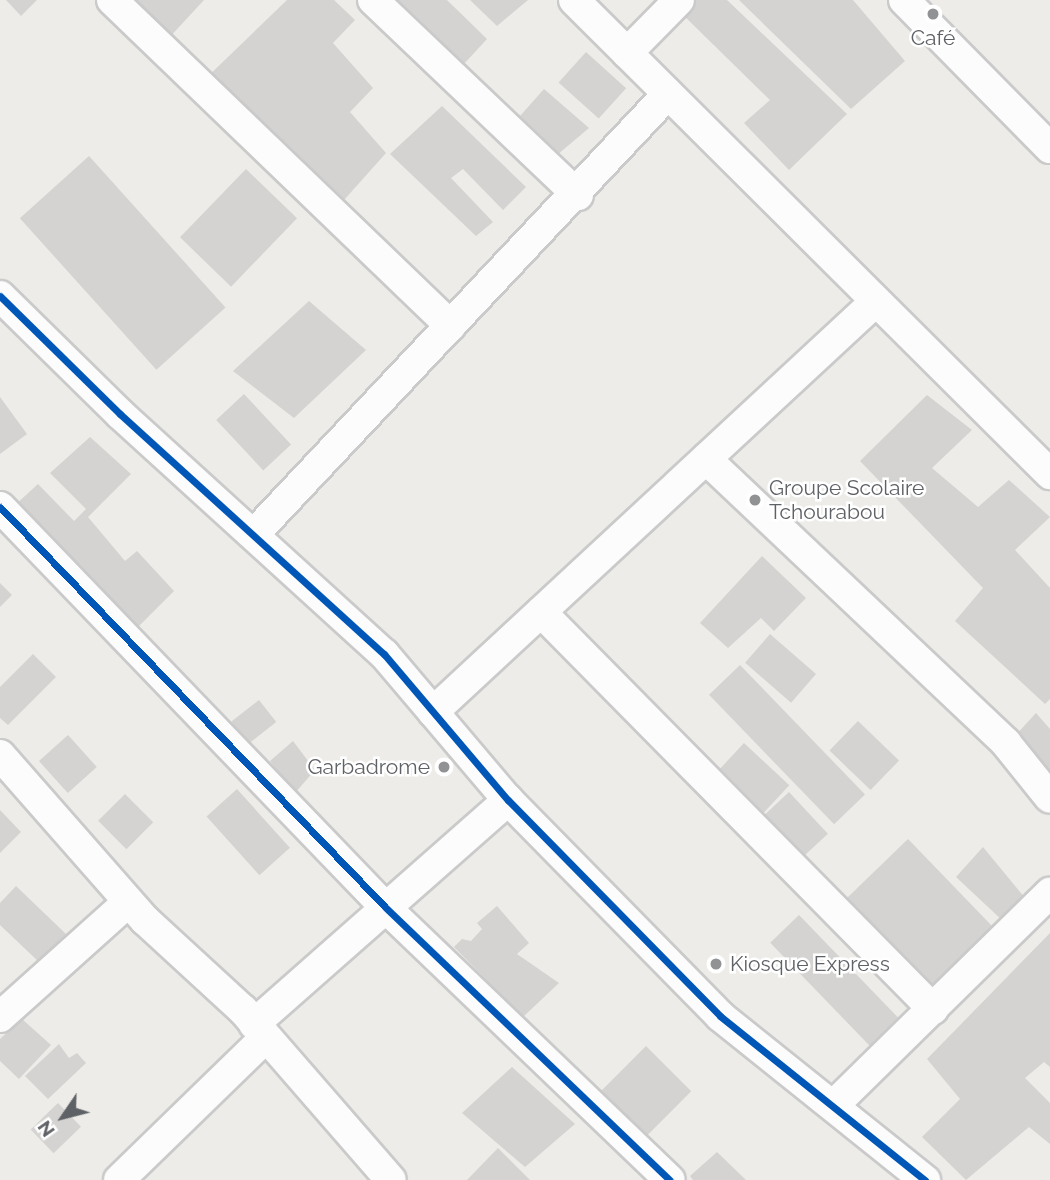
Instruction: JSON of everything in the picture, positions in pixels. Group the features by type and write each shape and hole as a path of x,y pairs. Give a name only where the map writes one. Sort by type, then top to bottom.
{"street":[{"path":"112,0 451,326"},
{"path":"373,0 578,195"},
{"path":"574,0 1050,474"},
{"path":"626,53 679,0"},
{"path":"904,0 1050,148"},
{"path":"255,533 578,195 668,94"},
{"path":"0,296 120,414 255,533 384,654 508,800 738,1032 835,1105 909,1175"},
{"path":"433,712 876,301"},
{"path":"706,459 1006,743 1050,798"},
{"path":"0,506 386,908 670,1180"},
{"path":"541,612 933,1009"},
{"path":"0,755 128,902 260,1031 391,1180"},
{"path":"119,1180 260,1031 386,908 508,800"},
{"path":"835,1105 1050,893"},
{"path":"0,1017 128,902"}],"building":[{"path":"6,0 37,0 21,16"},
{"path":"127,0 204,0 168,39"},
{"path":"287,0 334,0 355,20 333,43 373,88 350,112 386,153 336,209 202,82"},
{"path":"394,0 447,0 487,39 463,65"},
{"path":"470,0 528,0 497,26"},
{"path":"685,0 727,0 847,114 789,170 744,123 770,100 677,9"},
{"path":"739,0 853,0 905,61 851,109"},
{"path":"586,52 626,88 599,119 559,82"},
{"path":"544,89 589,128 557,155 520,116"},
{"path":"442,106 526,187 503,210 463,169 451,178 493,222 476,236 390,154"},
{"path":"89,156 226,308 156,370 20,218"},
{"path":"246,169 297,218 231,287 180,237"},
{"path":"309,301 366,350 294,418 233,371"},
{"path":"244,394 291,444 263,470 216,420"},
{"path":"927,395 972,430 932,468 978,507 1009,480 1050,517 1015,550 1050,588 1050,699 1045,704 955,621 983,588 860,461"},
{"path":"0,397 27,434 0,454"},
{"path":"90,437 131,474 88,517 125,561 137,551 174,591 138,627 14,506 38,484 74,521 86,509 50,473"},
{"path":"762,556 806,598 774,631 761,618 728,648 700,623"},
{"path":"0,583 12,595 0,607"},
{"path":"770,634 816,674 791,703 745,663"},
{"path":"33,654 56,677 8,725 0,718 0,687"},
{"path":"740,665 865,794 834,824 709,695"},
{"path":"259,700 276,722 249,744 231,722"},
{"path":"1036,713 1050,729 1050,779 1012,739"},
{"path":"858,721 899,761 871,790 830,750"},
{"path":"68,735 97,767 68,793 39,761"},
{"path":"293,741 315,770 295,793 270,761"},
{"path":"744,743 789,785 759,817 714,775"},
{"path":"237,789 290,848 259,875 207,816"},
{"path":"789,792 828,834 801,859 762,817"},
{"path":"125,794 153,822 126,849 98,821"},
{"path":"0,810 21,832 0,853"},
{"path":"908,839 993,927 929,988 845,900"},
{"path":"983,847 1025,898 1003,921 956,877"},
{"path":"16,886 66,934 39,962 0,925 0,903"},
{"path":"497,906 529,943 517,954 559,983 523,1017 454,947 462,939 471,941 482,929 477,923"},
{"path":"799,915 902,1021 873,1049 770,943"},
{"path":"1050,933 1050,1067 1044,1062 1025,1078 1050,1103 1050,1144 1029,1127 966,1180 922,1137 960,1099 927,1059"},
{"path":"22,1019 51,1045 19,1079 0,1061 0,1039"},
{"path":"59,1044 69,1058 77,1053 86,1063 48,1099 25,1076"},
{"path":"646,1046 691,1091 644,1139 599,1093"},
{"path":"512,1067 575,1124 525,1167 462,1113"},
{"path":"58,1103 81,1127 54,1153 31,1129"},
{"path":"498,1148 530,1180 467,1180"},
{"path":"717,1152 746,1180 693,1180 690,1176"}],"cycle path":[{"path":"0,296 120,414 384,654 508,800 720,1016 925,1180"},
{"path":"0,507 386,908 670,1180"}],"place":[{"name":"Café","path":"933,14"},
{"name":"Groupe Scolaire Tchourabou","path":"755,500"},
{"name":"Garbadrome","path":"444,767"},
{"name":"Kiosque Express","path":"716,964"}]}
